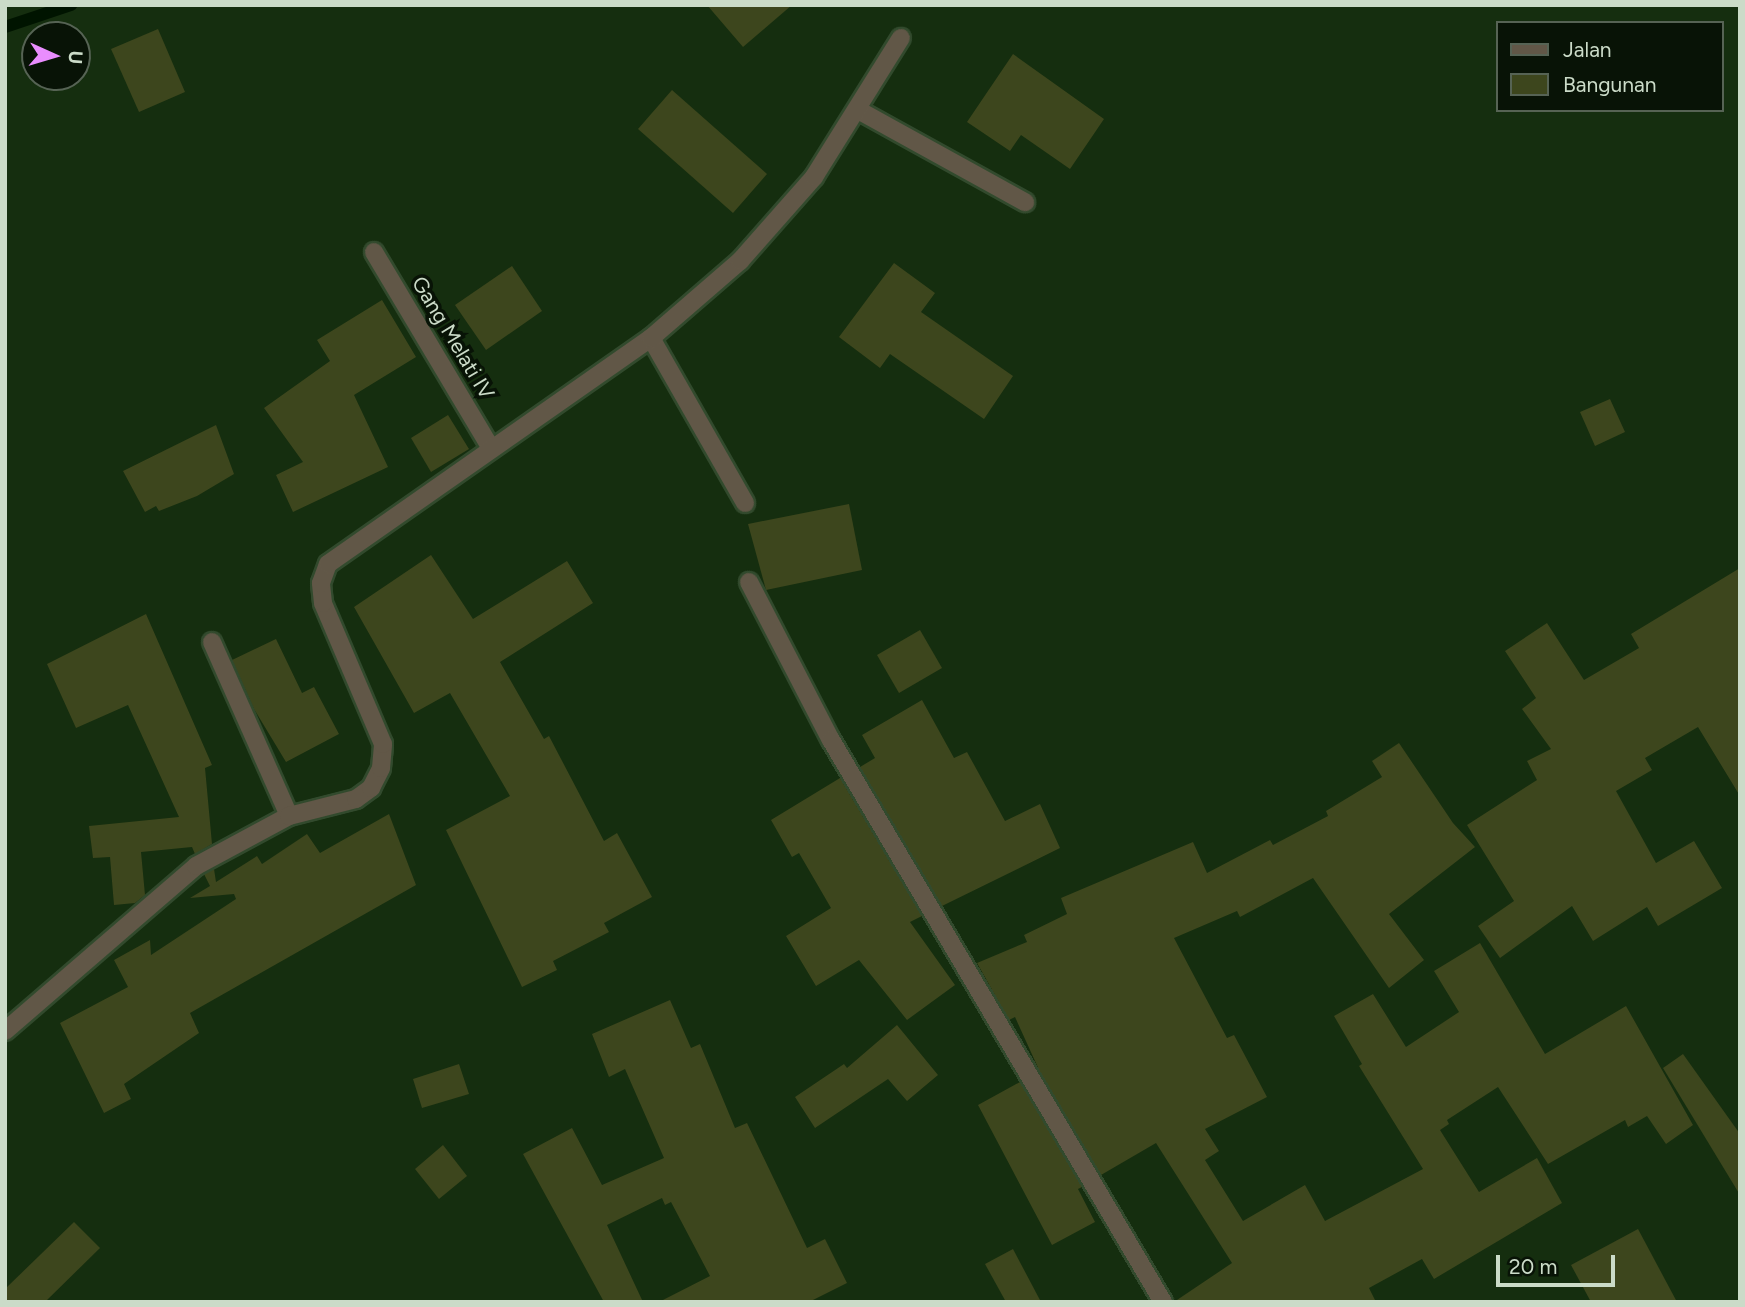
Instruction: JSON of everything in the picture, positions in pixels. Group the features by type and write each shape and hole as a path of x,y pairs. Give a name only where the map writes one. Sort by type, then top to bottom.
{"street":[{"path":"5,1031 196,866 289,816 356,799 371,788 381,768 383,744 377,724 323,603 321,583 328,564 651,338 740,261 814,177 901,38"},
{"path":"858,110 1025,202"},
{"name":"Gang Melati IV","path":"374,252 491,448"},
{"path":"651,338 745,503"},
{"path":"749,582 831,740 1163,1302"},
{"path":"212,642 289,816"}],"building":[{"path":"707,5 792,5 743,47"},
{"path":"158,29 185,92 139,112 111,49"},
{"path":"1013,54 1104,119 1070,169 1021,135 1010,151 967,122"},
{"path":"672,90 767,174 733,213 638,129"},
{"path":"894,263 935,293 921,312 1013,376 984,419 890,354 880,368 839,337"},
{"path":"512,266 542,311 486,350 455,305"},
{"path":"382,300 416,357 354,395 388,467 293,512 276,475 303,462 264,408 330,361 317,340"},
{"path":"1610,399 1625,432 1595,446 1580,412"},
{"path":"448,415 469,449 431,472 411,438"},
{"path":"216,425 234,474 197,496 159,511 156,506 145,512 123,471"},
{"path":"849,504 862,570 766,590 748,524"},
{"path":"431,555 473,619 567,561 593,603 500,662 544,739 549,736 604,841 617,833 652,897 604,923 609,932 553,961 557,970 522,987 446,830 510,796 450,693 414,713 354,607"},
{"path":"1740,568 1740,796 1698,727 1645,758 1652,770 1616,791 1656,863 1694,841 1722,888 1658,926 1647,907 1593,941 1572,906 1500,958 1478,926 1514,901 1467,825 1537,780 1527,761 1551,749 1522,709 1536,698 1505,651 1547,623 1584,680 1639,648 1631,634"},
{"path":"146,614 212,765 205,768 212,844 195,854 192,847 141,852 145,895 135,903 114,905 110,857 93,858 89,826 179,817 128,705 76,728 47,664"},
{"path":"920,630 942,668 899,693 877,655"},
{"path":"276,639 302,693 314,687 339,734 286,762 254,709 232,660"},
{"path":"922,700 954,758 967,752 1005,821 1040,804 1060,848 942,906 860,767 875,758 862,735"},
{"path":"1399,743 1453,823 1475,847 1389,914 1424,960 1389,988 1313,878 1240,917 1237,911 1174,938 1227,1038 1234,1035 1267,1097 1205,1129 1219,1151 1205,1160 1243,1221 1305,1185 1325,1221 1423,1169 1359,1066 1362,1064 1334,1016 1373,994 1406,1047 1459,1012 1434,971 1480,943 1545,1054 1626,1006 1693,1125 1666,1144 1647,1116 1628,1127 1625,1120 1548,1164 1498,1087 1447,1120 1449,1124 1440,1130 1479,1192 1537,1158 1562,1203 1434,1279 1422,1259 1369,1288 1376,1302 1174,1302 1232,1263 1156,1143 1101,1175 1040,1072 1015,1017 1009,1020 977,963 1027,942 1024,935 1067,914 1061,898 1193,842 1207,873 1270,840 1273,845 1328,816 1326,811 1382,777 1372,761"},
{"path":"840,778 922,916 910,922 955,985 907,1020 859,960 816,986 786,936 831,908 799,853 792,857 771,820"},
{"path":"389,814 416,885 190,1013 199,1033 124,1084 131,1099 104,1113 60,1023 128,987 114,960 150,940 151,955 236,899 234,894 190,898 210,886 204,874 214,869 216,882 257,856 262,864 307,834 320,853"},
{"path":"670,1000 691,1048 700,1044 735,1128 747,1123 807,1248 825,1239 847,1283 809,1302 659,1302 710,1276 671,1202 665,1205 662,1198 607,1225 643,1302 604,1302 523,1154 572,1128 602,1185 664,1158 625,1069 609,1077 592,1034"},
{"path":"897,1025 938,1075 907,1101 888,1079 815,1128 795,1097 844,1064 847,1068"},
{"path":"1683,1054 1740,1134 1740,1195 1663,1068"},
{"path":"459,1064 469,1094 422,1108 413,1079"},
{"path":"1020,1082 1082,1187 1078,1189 1095,1222 1052,1245 978,1105"},
{"path":"443,1145 467,1176 439,1199 415,1169"},
{"path":"74,1222 100,1248 45,1302 5,1302 5,1289"},
{"path":"1638,1229 1677,1302 1591,1302 1571,1265"},
{"path":"1013,1249 1041,1302 1006,1302 985,1264"}],"waterway":[{"path":"5,27 71,5"}]}
